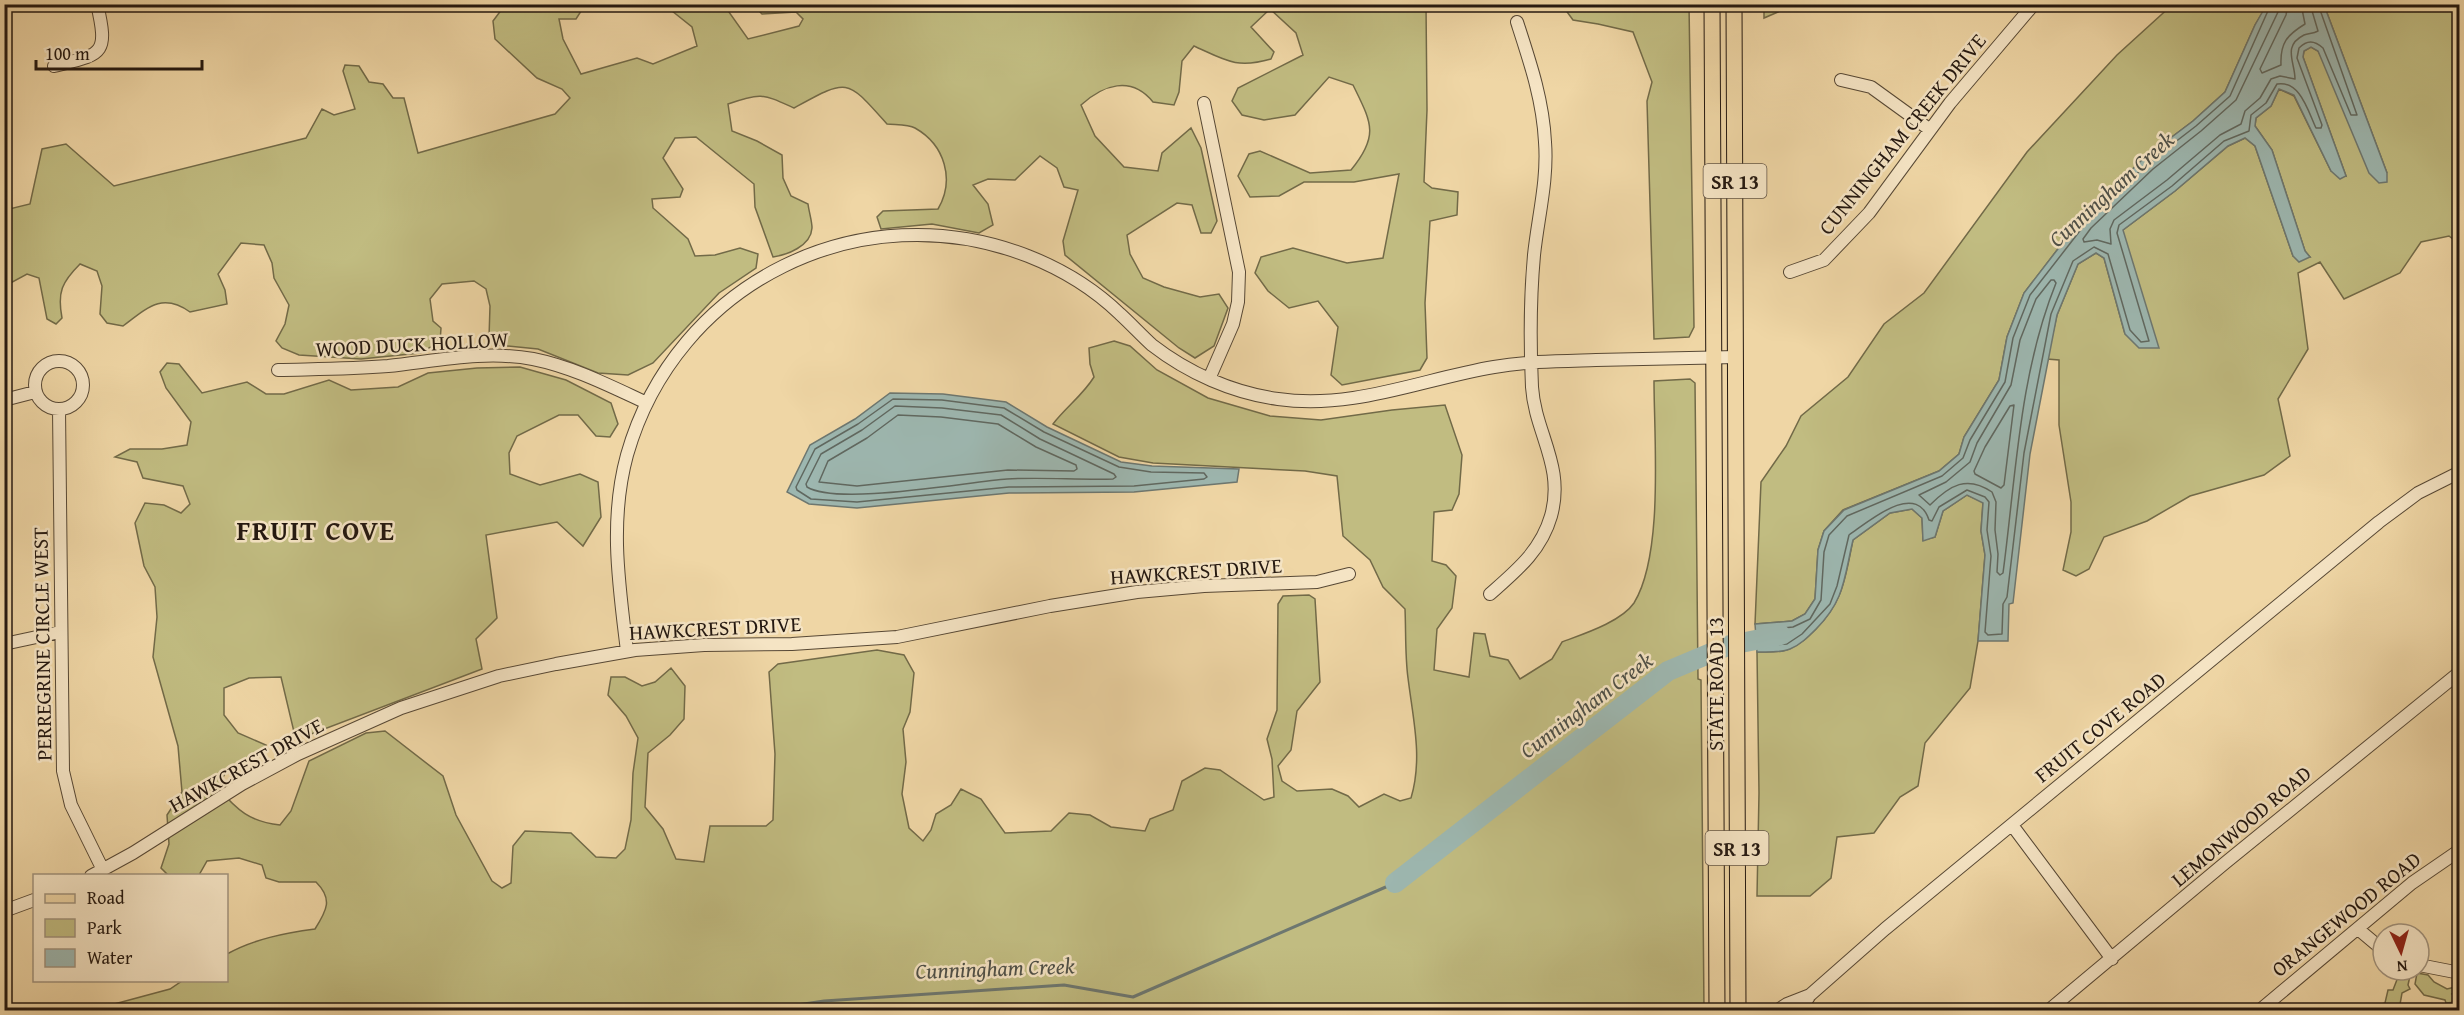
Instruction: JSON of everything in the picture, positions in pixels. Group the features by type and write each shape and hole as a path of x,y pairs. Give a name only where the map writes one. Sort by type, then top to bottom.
{"main road":[{"name":"SR 13","path":"1712,4 1715,358"},
{"name":"SR 13","path":"1734,4 1736,357"},
{"name":"STATE ROAD 13","path":"1736,357 1738,1011"},
{"name":"STATE ROAD 13","path":"1715,358 1717,1011"}],"street":[{"path":"54,66 90,57 100,50 103,38 97,4"},
{"name":"CUNNINGHAM CREEK DRIVE","path":"1790,272 1824,260 1889,188 1929,129 2034,4"},
{"path":"1490,594 1535,551 1545,531 1554,499 1552,463 1532,389 1531,299 1534,254 1543,199 1546,144 1538,89 1517,22"},
{"path":"1841,80 1871,87 1929,129"},
{"path":"1204,103 1239,272 1238,302 1233,324 1209,379"},
{"path":"627,651 616,563 618,508 627,458 647,403 667,369 698,328 720,307 757,280 792,261 839,244 900,235 936,235 983,242 1007,249 1046,264 1102,298 1150,343 1209,379 1251,394 1276,399 1302,402 1340,401 1404,389 1494,367 1532,362 1736,357"},
{"name":"WOOD DUCK HOLLOW","path":"278,370 358,368 479,356 511,356 551,363 582,373 647,403"},
{"path":"59,362 75,368 79,373 81,393 73,405 59,409 44,404 35,392 34,384 40,370 45,366 59,362"},
{"path":"4,400 35,392"},
{"name":"PERREGRINE CIRCLE WEST","path":"59,409 61,741 66,788 97,873"},
{"name":"FRUIT COVE ROAD","path":"1800,1011 1810,995 1885,929 2370,529 2418,493 2460,472"},
{"name":"HAWKCREST DRIVE","path":"97,873 274,767 337,736 401,708 499,676 627,651 704,645 803,644 897,637 1052,605 1137,592 1204,586 1317,582 1349,574"},
{"path":"4,644 60,632"},
{"name":"LEMONWOOD ROAD","path":"2049,1011 2225,863 2460,672"},
{"path":"2012,825 2112,959"},
{"name":"ORANGEWOOD ROAD","path":"2260,1011 2412,884 2460,850"},
{"path":"4,911 33,900"},
{"path":"2358,929 2371,940"},
{"path":"2431,968 2460,974"},
{"name":"FRUIT COVE ROAD","path":"1778,1011 1787,1004 1810,995"}],"green space":[{"path":"1764,4 1794,4 1794,5 1764,18"},
{"path":"505,5 585,5 576,19 559,19 563,39 581,74 637,58 653,64 697,46 692,27 667,7 669,5 724,5 748,39 799,26 803,19 796,12 762,14 753,5 1426,5 1427,110 1424,182 1432,188 1458,192 1457,215 1430,221 1425,303 1427,358 1420,370 1342,385 1331,375 1338,327 1318,301 1289,308 1268,291 1255,273 1261,257 1293,248 1347,263 1383,258 1399,174 1354,182 1304,182 1279,196 1250,197 1238,176 1249,154 1260,151 1310,173 1351,170 1366,147 1370,128 1353,85 1329,77 1295,115 1264,120 1242,115 1232,101 1238,88 1303,55 1296,33 1270,9 1251,27 1274,52 1271,59 1249,63 1231,62 1194,46 1182,61 1179,92 1174,105 1153,102 1136,88 1117,86 1098,92 1081,105 1095,136 1124,167 1158,171 1162,153 1191,128 1201,148 1217,221 1211,233 1201,233 1192,205 1177,203 1127,235 1130,254 1143,278 1164,287 1200,297 1219,294 1228,308 1214,346 1195,358 1179,348 1065,255 1063,241 1078,190 1064,187 1057,168 1040,156 1015,180 988,179 973,185 988,204 993,225 979,233 932,224 881,229 877,217 883,211 938,209 946,186 944,164 940,153 925,135 912,127 887,124 863,98 846,88 826,91 794,108 762,96 728,104 732,131 757,141 782,155 783,178 791,196 808,204 812,225 811,234 803,245 785,254 773,257 755,207 754,184 696,137 675,138 663,158 683,189 680,197 652,199 653,208 688,239 695,256 715,255 740,248 758,254 756,268 719,293 653,363 628,375 598,373 538,349 497,345 489,338 490,306 486,289 474,281 442,284 430,299 433,321 441,328 440,342 420,353 361,359 299,355 282,348 276,341 285,324 289,305 274,278 272,263 264,245 241,243 218,274 225,290 227,304 190,312 171,303 163,303 147,308 123,326 107,323 100,314 102,286 97,271 80,264 62,288 60,301 62,318 56,324 47,319 39,278 27,274 5,286 5,210 30,204 42,149 66,144 114,186 306,138 322,109 334,115 355,109 343,71 345,65 359,66 369,82 383,84 393,98 404,98 418,153 555,114 570,98 562,89 537,78 495,39 493,21"},
{"path":"1562,5 1689,5 1694,327 1689,337 1654,339 1647,101 1652,82 1633,32 1573,20"},
{"path":"2172,5 2267,5 2255,25 2225,92 2193,121 2144,158 2081,219 2024,293 2007,337 1999,380 1964,437 1959,454 1939,471 1843,510 1824,531 1818,550 1815,599 1805,614 1792,621 1755,624 1761,482 1786,446 1801,416 1848,377 1884,324 1924,293 2027,152 2117,55"},
{"path":"2324,5 2459,5 2459,244 2449,236 2421,242 2400,273 2344,299 2320,262 2298,273 2308,349 2278,399 2290,456 2264,475 2190,496 2147,521 2104,537 2089,569 2076,576 2063,570 2071,532 2071,502 2059,425 2059,360 2047,359 2057,315 2078,264 2096,253 2104,258 2125,334 2123,230 2175,191 2228,146 2245,138 2255,146 2293,256 2310,257 2305,251 2272,150 2255,126 2256,118 2271,106 2279,89 2294,96 2331,171 2346,176 2303,57 2304,51 2311,47 2318,51 2387,173"},
{"path":"1114,341 1130,346 1157,370 1208,398 1270,416 1321,420 1445,405 1462,455 1459,494 1452,510 1434,512 1432,561 1446,565 1456,576 1452,608 1437,629 1434,670 1469,677 1474,633 1485,634 1490,656 1508,660 1520,679 1552,659 1562,642 1611,622 1634,603 1650,556 1654,527 1656,464 1654,381 1690,379 1695,383 1704,1010 92,1010 170,989 180,982 228,982 228,954 270,937 315,929 323,916 326,905 325,894 316,882 279,882 266,878 262,865 239,858 207,861 200,874 167,874 161,868 169,844 167,815 182,792 178,746 153,657 157,617 155,587 144,566 135,523 145,503 164,505 181,513 190,504 183,486 143,478 137,462 115,457 130,449 162,449 187,445 191,422 166,388 160,372 167,363 179,364 202,393 247,382 266,394 284,394 329,380 351,390 398,387 428,373 477,368 520,367 566,380 611,403 618,424 610,437 596,436 578,415 559,415 517,436 509,453 510,474 540,485 580,474 598,482 601,517 583,546 557,522 486,535 497,618 476,639 482,669 306,736 294,732 281,677 249,678 224,688 224,715 238,733 266,745 257,760 227,769 218,788 238,809 260,821 280,825 291,811 309,761 366,733 385,731 443,776 456,815 492,881 502,888 511,883 513,846 525,831 571,833 596,857 616,858 625,849 631,820 633,773 638,738 626,716 608,695 611,677 625,677 642,686 655,682 671,668 685,686 684,719 670,735 648,753 645,807 663,829 676,859 704,862 710,826 766,826 773,820 775,754 769,672 778,664 877,650 904,655 914,673 910,712 903,729 906,762 902,794 909,828 923,841 931,830 936,814 951,805 961,789 981,799 1005,833 1051,831 1069,813 1090,815 1111,827 1145,831 1150,819 1173,810 1182,781 1205,768 1220,770 1264,800 1274,797 1272,759 1267,739 1277,710 1278,604 1283,596 1309,595 1315,599 1320,682 1297,711 1291,750 1278,766 1282,781 1297,791 1332,789 1348,796 1359,807 1384,794 1400,801 1411,798 1415,783 1417,753 1407,670 1405,609 1383,587 1370,560 1343,536 1337,476 1305,471 1153,463 1119,457 1053,424 1094,377 1089,348"},
{"path":"1967,495 1983,502 1981,531 1985,555 1978,641 1970,688 1925,743 1918,786 1900,797 1874,833 1837,837 1831,878 1810,896 1757,896 1759,793 1757,652 1786,650 1800,643 1816,629 1838,598 1853,540 1890,513 1912,509 1922,518 1923,540 1935,537 1943,511"},
{"path":"2431,978 2447,989 2455,987 2459,989 2452,994 2457,997 2456,1002 2446,1003 2445,1000 2424,995 2415,982 2431,982"},
{"path":"2396,982 2409,982 2410,989 2402,993 2399,1010 2378,1010 2378,1005 2385,1003 2388,990 2393,990"}],"water":[{"path":"2267,4 2324,5 2387,173 2387,182 2379,183 2369,173 2318,51 2311,47 2304,51 2303,57 2346,176 2340,179 2331,171 2294,95 2279,89 2271,106 2256,118 2255,126 2272,150 2305,251 2310,257 2299,262 2293,256 2255,146 2245,138 2228,146 2175,191 2123,230 2159,348 2139,348 2125,334 2104,258 2096,253 2078,264 2057,315 2030,454 2013,603 2009,604 2008,641 1978,641 1985,555 1981,531 1983,503 1967,495 1943,511 1935,537 1923,541 1922,518 1912,509 1890,513 1853,540 1842,588 1826,618 1807,638 1794,647 1778,652 1757,652 1755,624 1792,621 1805,614 1815,599 1818,550 1824,531 1844,510 1939,471 1959,454 1964,437 1999,380 2007,337 2024,293 2081,219 2144,158 2193,121 2225,92"},
{"path":"890,393 943,394 1006,402 1047,427 1121,462 1152,466 1239,469 1237,482 1134,492 1009,493 857,508 809,504 787,492 810,445 855,419"}],"waterway":[{"name":"Cunningham Creek","path":"1395,883 1668,671 1730,645 1781,635"},
{"name":"Cunningham Creek","path":"764,1010 824,1001 1064,985 1133,997 1395,883"}],"district":[{"name":"FRUIT COVE","path":"316,530"}]}
